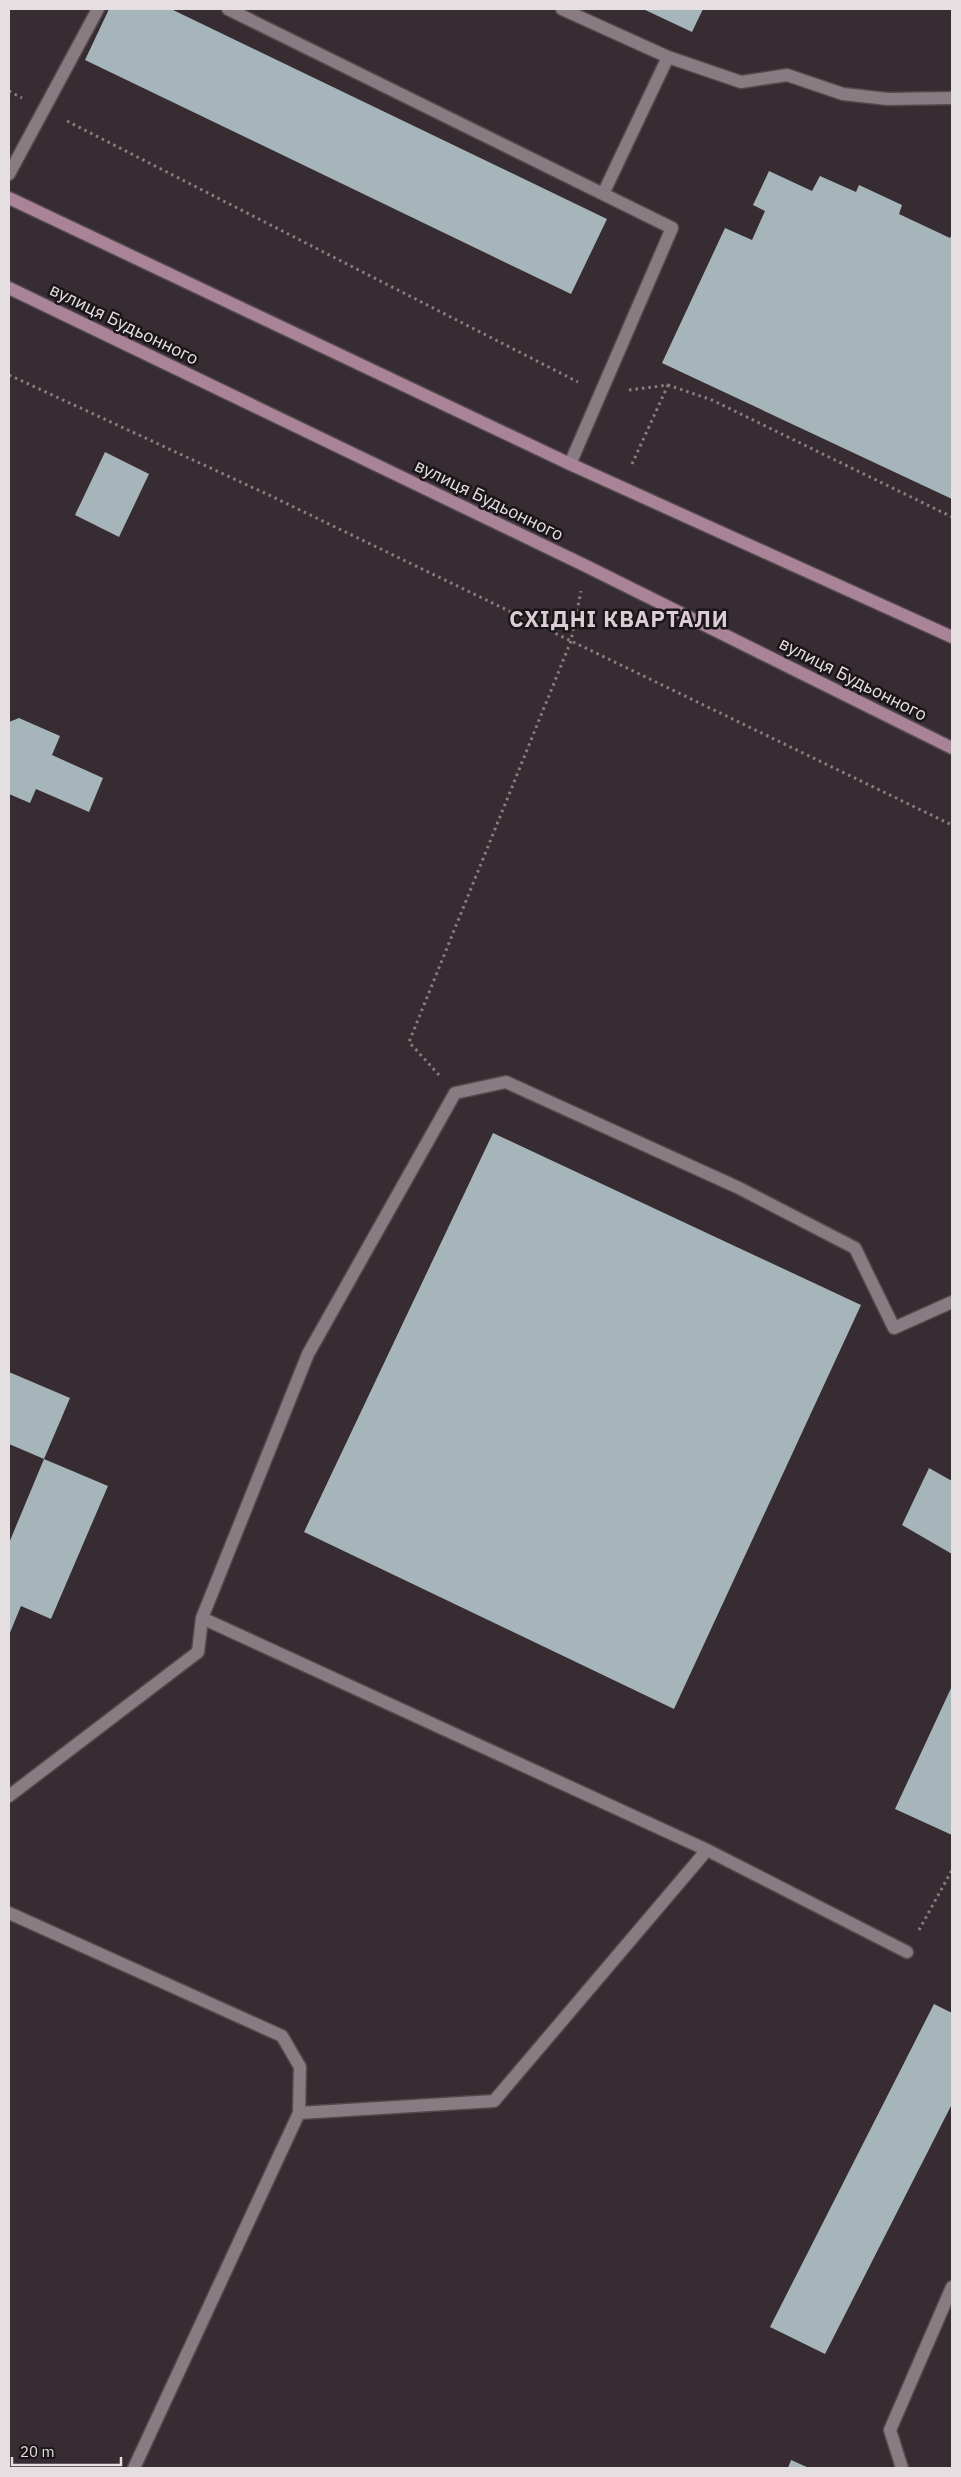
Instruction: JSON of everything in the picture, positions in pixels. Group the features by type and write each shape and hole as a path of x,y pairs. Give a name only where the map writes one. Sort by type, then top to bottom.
{"main road":[{"path":"9,198 570,464 952,638"},
{"name":"вулиця Будьонного","path":"9,288 586,566 952,748"}],"lane":[{"path":"9,174 98,9"},
{"path":"228,9 672,228 570,464"},
{"path":"562,9 668,57 741,82 787,75 844,94 888,99 952,98"},
{"path":"603,194 668,57"},
{"path":"9,1796 198,1652 202,1618 308,1354 455,1093 506,1082 739,1188 855,1248 894,1328 952,1302"},
{"path":"202,1618 707,1850 907,1952"},
{"path":"299,2113 494,2100 707,1850"},
{"path":"9,1913 282,2036 300,2067 299,2113 134,2468"},
{"path":"902,2468 890,2430 952,2287"}],"path":[{"path":"9,91 601,393 668,385 712,400 952,517"},
{"path":"9,375 271,496 952,825"},
{"path":"621,487 668,385"},
{"path":"455,1093 408,1042 571,641 586,566"},
{"path":"907,1952 952,1870"}],"building":[{"path":"109,9 171,9 607,219 571,294 85,60"},
{"path":"643,9 703,9 692,32"},
{"path":"769,171 812,191 820,176 856,192 859,185 902,205 899,214 950,238 952,234 952,499 662,363 725,228 752,240 765,211 753,205"},
{"path":"105,452 149,474 119,537 75,515"},
{"path":"19,718 60,736 52,755 103,778 89,812 36,789 30,803 9,794 9,722"},
{"path":"493,1133 861,1305 674,1709 304,1532"},
{"path":"9,1372 70,1398 44,1459 9,1444"},
{"path":"44,1459 108,1486 51,1619 21,1606 9,1635 9,1543"},
{"path":"929,1468 952,1481 952,1554 902,1525"},
{"path":"952,1686 952,1835 895,1809"},
{"path":"934,2004 952,2013 952,2104 825,2354 770,2327"},
{"path":"791,2460 809,2468 788,2468"}],"district":[{"name":"СХІДНІ КВАРТАЛИ","path":"619,619"}]}
